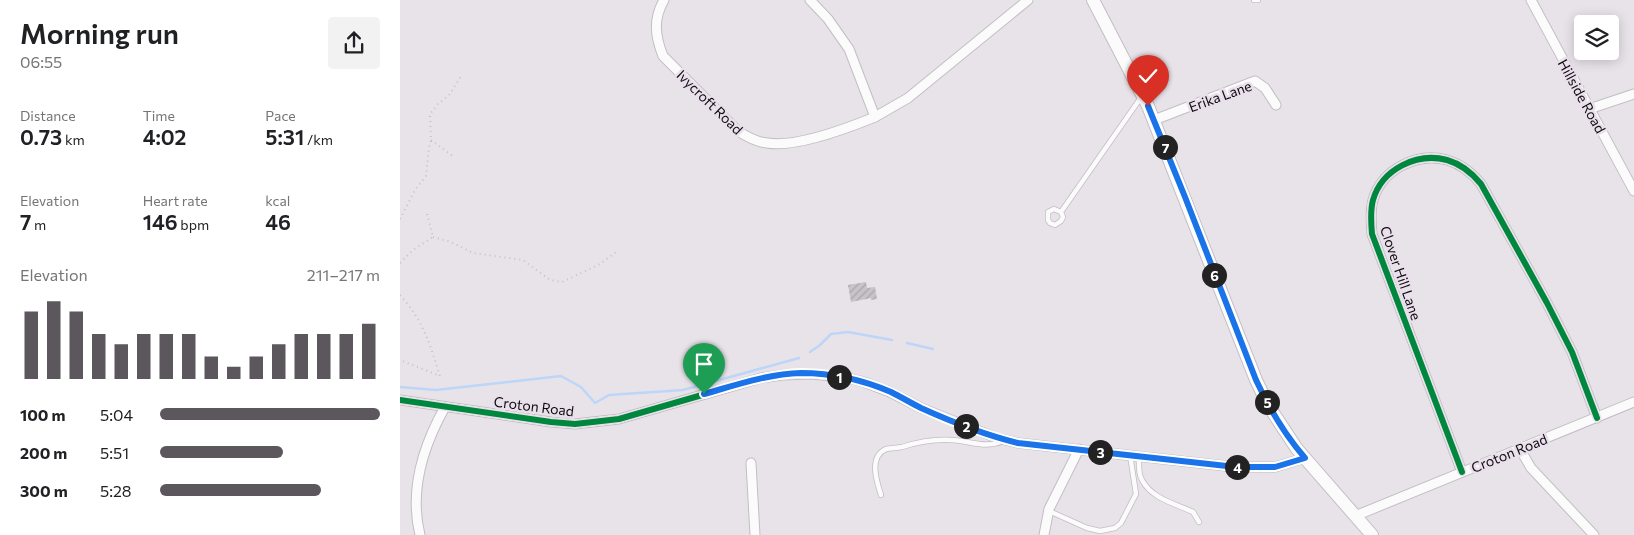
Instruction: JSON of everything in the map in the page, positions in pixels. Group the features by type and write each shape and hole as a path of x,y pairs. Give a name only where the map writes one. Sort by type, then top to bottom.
{"street":[{"name":"Ivycroft Road","path":"664,0 657,15 656,30 663,56 732,125 744,135 765,143 786,143 837,130 875,117 908,98 1028,0"},
{"path":"810,0 828,19 849,50 875,117"},
{"path":"1092,0 1154,120 1256,380 1268,405 1305,458 1372,535"},
{"name":"Hillside Road","path":"1531,0 1634,191"},
{"name":"Erika Lane","path":"1154,120 1255,81 1265,88 1276,105"},
{"path":"1589,109 1634,94"},
{"name":"Clover Hill Lane","path":"1462,472 1372,234 1371,208 1377,190 1390,174 1412,161 1432,158 1446,160 1465,169 1482,184 1572,352 1597,418"},
{"name":"Croton Road","path":"400,400 575,424 619,419 761,378 817,374 844,377 864,382 890,392 921,408 1006,440 1243,467 1275,467 1305,458"},
{"name":"Croton Road","path":"1355,516 1634,402"},
{"path":"420,535 417,487 420,468 425,447 433,427 445,407"},
{"path":"1044,535 1049,511 1079,449"},
{"path":"1520,450 1531,468 1594,535"},
{"path":"751,463 754,535"}],"lane":[{"path":"1061,212 1142,95"},
{"path":"881,495 875,476 875,467 879,456 886,450 916,443 936,441 952,440 994,445 1006,440"},
{"path":"1049,511 1088,528 1100,530 1115,528 1121,523 1136,494 1134,456"},
{"path":"1134,456 1142,480 1146,485 1164,500 1194,512 1199,522"}],"path":[{"path":"400,219 415,190 426,176 428,146 431,140 430,114 449,95 462,75"},
{"path":"431,140 454,157"},
{"path":"427,214 433,237"},
{"path":"400,263 413,250 433,237 451,242 472,253 523,260 550,280 562,282 600,264 616,252"},
{"path":"400,295 412,308 425,330 440,376 400,360"}],"building":[{"path":"866,282 867,288 875,287 877,299 871,300 871,298 851,302 848,285"}],"waterway":[{"path":"810,352 831,334 848,332 892,340"},
{"path":"907,343 933,349"},
{"path":"400,387 436,390 561,376 581,387 595,403 609,395 683,390 799,358"}],"cycle path":[{"path":"1462,472 1372,234 1371,208 1373,200 1384,180 1402,165 1424,159 1436,158 1447,160 1466,169 1481,184 1572,352 1597,418"},
{"path":"400,400 575,424 619,419 761,378 811,374 844,377 864,382 890,392 921,408 997,438 1018,443 1235,467 1275,467 1305,458"}],"route":[{"path":"704,394 761,378 802,373 823,374 864,382 890,392 921,408 997,438 1018,443 1236,467 1275,467 1305,458 1283,429 1268,405 1256,380 1148,106"}]}
